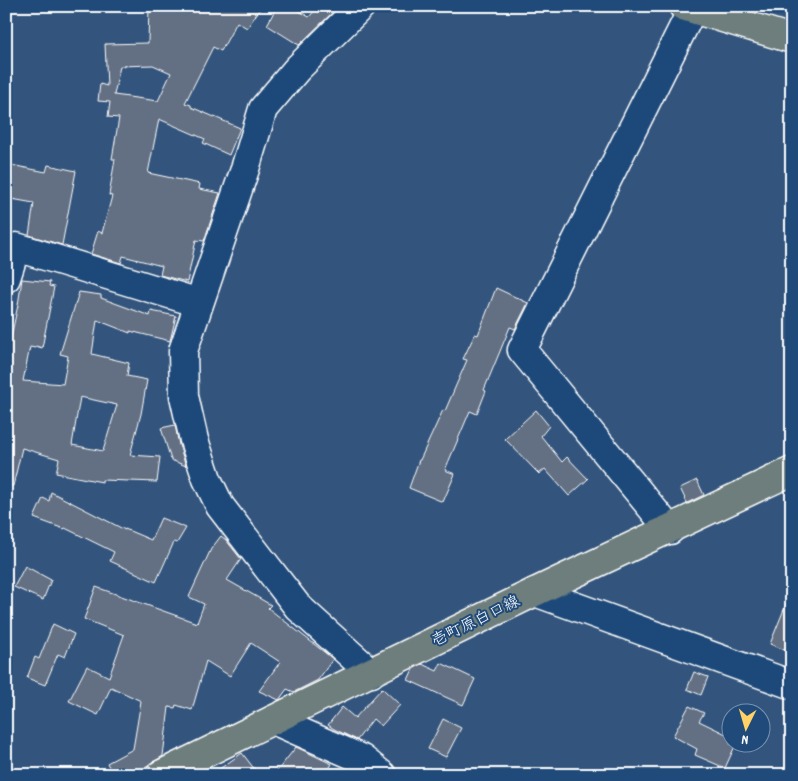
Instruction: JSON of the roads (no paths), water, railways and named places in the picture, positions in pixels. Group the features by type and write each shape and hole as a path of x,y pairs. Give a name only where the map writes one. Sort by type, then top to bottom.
{"main road":[{"path":"690,7 792,39"},
{"name":"壱町原白口線","path":"160,775 535,592 792,471"}],"street":[{"path":"361,6 297,69 263,109 245,169 182,351 184,396 194,440 207,479 220,506 298,608 371,673"},
{"path":"670,530 522,350 690,7"},
{"path":"6,278 16,247 199,302"},
{"path":"535,592 792,685"},
{"path":"273,720 362,759 382,775"}]}
